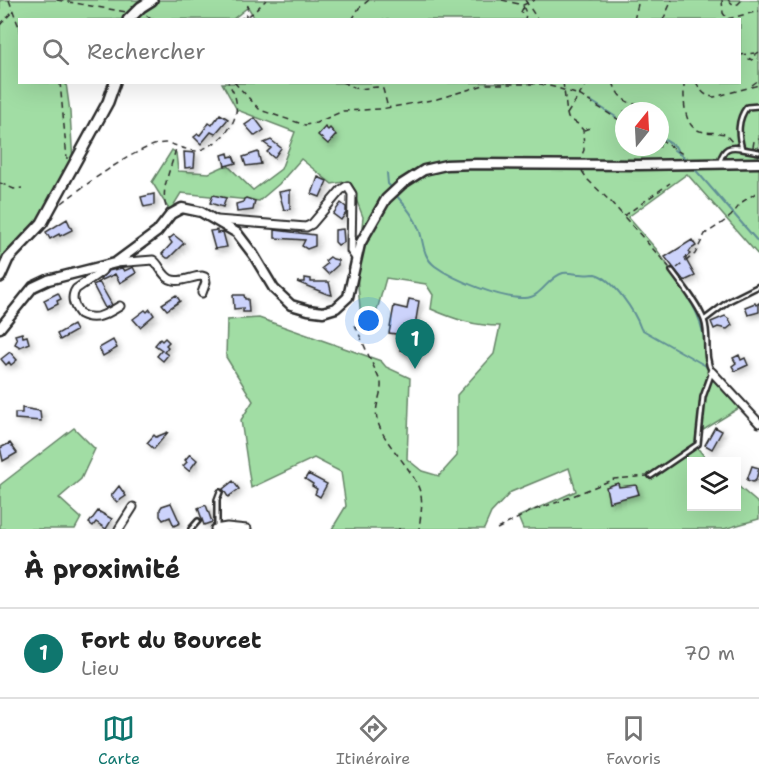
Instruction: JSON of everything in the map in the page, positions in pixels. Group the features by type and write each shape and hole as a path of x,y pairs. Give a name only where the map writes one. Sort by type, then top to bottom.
{"main road":[{"path":"130,17 152,0"},
{"path":"0,277 8,259 42,223 108,102 114,84"}],"street":[{"path":"115,263 157,232 171,214 187,208 201,212 242,237 274,289 291,305 323,312 342,304 351,290 356,258 367,231 386,199 402,184 424,170 446,165 759,163"},
{"path":"214,219 245,224 306,226 312,224 347,186 352,194 351,251 356,258"},
{"path":"0,328 24,297 38,285 58,277 115,263 153,260 171,280 205,277 206,282 202,293"},
{"path":"104,267 102,271 76,289 74,304 80,314 89,318 103,316 120,306"},
{"path":"712,372 759,423"},
{"path":"119,529 133,507"},
{"path":"216,529 247,529"}],"lane":[{"path":"742,149 738,130 742,113 750,106 759,106"},
{"path":"720,162 724,150 729,147 759,152"},
{"path":"651,476 698,444 704,397 712,372 708,364 704,320 672,271"},
{"path":"704,320 722,306 759,286"},
{"path":"216,529 217,500 220,492"},
{"path":"191,529 198,521"}],"path":[{"path":"9,0 18,25"},
{"path":"57,0 130,17"},
{"path":"244,18 266,0"},
{"path":"353,18 359,8 369,0"},
{"path":"502,0 523,6"},
{"path":"525,0 536,18"},
{"path":"525,18 521,12 523,6 535,0"},
{"path":"634,18 639,0"},
{"path":"664,18 672,0"},
{"path":"722,0 723,13 728,18 759,11"},
{"path":"728,0 734,4 742,0"},
{"path":"244,18 248,5"},
{"path":"0,25 13,12"},
{"path":"741,55 759,52"},
{"path":"759,52 749,59 759,59"},
{"path":"751,86 759,80"},
{"path":"60,84 66,159 71,170"},
{"path":"50,209 54,211 95,180 143,149 164,143 197,151 226,133 236,108 235,96 229,84"},
{"path":"236,84 260,110 305,125 316,123 344,111 388,108 437,99 487,84 541,84 579,95 615,117"},
{"path":"347,84 358,89 377,87 383,89 388,108"},
{"path":"564,84 568,118 583,130 584,150 577,163 588,180 672,271 695,254 705,234 722,224 742,202 759,191"},
{"path":"567,114 587,84"},
{"path":"614,84 616,92 625,102"},
{"path":"684,84 686,113 693,127 698,130 725,134 732,140 735,147"},
{"path":"697,84 707,97 759,85"},
{"path":"583,130 590,128"},
{"path":"754,141 759,139"},
{"path":"669,145 695,164"},
{"path":"171,214 164,199 166,181 176,147"},
{"path":"0,183 14,189 22,188"},
{"path":"623,216 670,183"},
{"path":"355,325 381,383 376,411 382,432 420,488 422,500 419,529"},
{"path":"497,529 534,510 614,479 651,476"}],"green space":[{"path":"0,0 759,0 759,256 687,174 628,217 657,250 697,307 704,322 709,363 717,376 744,405 700,432 696,446 705,457 687,457 687,511 741,511 741,488 759,504 759,519 724,529 523,529 518,517 576,491 569,468 511,492 491,513 484,529 332,529 346,506 341,472 314,458 251,488 241,420 253,401 226,357 227,320 259,318 381,361 386,367 410,378 407,459 422,471 439,476 457,456 457,395 494,354 500,326 473,323 440,313 431,309 433,295 426,284 386,278 376,314 361,318 357,275 363,217 349,181 332,184 301,159 279,184 259,201 181,193 170,211 152,182 172,150 176,153 178,171 209,173 227,165 253,190 281,169 295,132 237,110 223,84 741,84 741,18 254,18 248,7 234,18 18,18 18,84 66,84 73,163 47,212 16,246 0,281"},
{"path":"74,428 95,449 81,479 59,498 81,518 75,529 0,529 0,485"}],"building":[{"path":"220,114 228,119 215,134 211,132 201,144 194,137 200,135 209,123 212,125"},
{"path":"255,118 264,130 255,136 245,125"},
{"path":"325,127 328,130 330,128 336,135 328,144 318,135"},
{"path":"271,140 281,148 274,158 267,152 271,148 264,143"},
{"path":"184,152 195,153 194,167 185,168"},
{"path":"258,152 261,164 246,166 243,157"},
{"path":"228,153 229,157 233,156 236,163 225,166 222,155"},
{"path":"318,177 327,181 320,197 312,194"},
{"path":"290,190 290,209 284,210 279,192"},
{"path":"154,194 154,205 144,207 141,197"},
{"path":"213,195 226,198 223,207 210,203"},
{"path":"246,198 255,201 253,210 237,212 236,204 243,202"},
{"path":"341,203 346,207 346,213 341,220 333,214"},
{"path":"67,219 72,230 50,239 46,232"},
{"path":"343,229 344,242 338,245 335,242 335,230"},
{"path":"217,230 217,233 223,232 227,247 215,249 210,231"},
{"path":"275,230 315,235 315,246 307,249 302,246 305,240 275,238"},
{"path":"174,235 184,243 167,258 162,254 172,243 169,239"},
{"path":"692,240 696,246 685,258 695,276 684,281 665,257"},
{"path":"330,257 338,260 338,265 328,274 322,268"},
{"path":"133,267 136,273 120,283 115,274 100,281 108,271 122,268 124,271"},
{"path":"305,278 311,279 311,282 329,282 332,295 297,282 305,282"},
{"path":"99,282 112,305 105,308 93,285"},
{"path":"58,293 61,299 57,301 58,304 48,309 44,300"},
{"path":"176,295 180,301 167,310 162,304"},
{"path":"233,295 244,295 245,299 248,299 249,312 243,312 243,308 234,309"},
{"path":"409,299 419,301 411,351 400,350 403,335 389,333 394,306 407,309"},
{"path":"755,303 756,305 759,303 759,312 748,315 745,307"},
{"path":"150,309 154,315 140,327 133,319"},
{"path":"725,316 732,325 727,329 718,327 714,329 711,322"},
{"path":"73,325 76,331 60,340 57,334"},
{"path":"22,333 23,337 27,336 29,343 20,347 15,344 17,340 15,335"},
{"path":"165,338 169,342 164,352 168,355 163,361 157,356 162,350 155,345 160,339 162,341"},
{"path":"113,340 117,348 103,356 99,348"},
{"path":"10,352 17,360 11,365 9,362 6,365 1,359"},
{"path":"739,355 741,360 745,358 748,365 735,371 732,366 736,363 733,358"},
{"path":"22,408 40,411 41,421 15,419 15,413 22,413"},
{"path":"715,427 722,431 712,449 705,445"},
{"path":"168,432 154,449 147,443 154,435 156,437"},
{"path":"10,443 17,453 3,461 0,448"},
{"path":"190,454 197,460 189,471 183,466"},
{"path":"752,466 759,468 756,480 753,482 747,480"},
{"path":"308,474 327,484 320,497 315,494 317,489 312,486 313,484 305,479"},
{"path":"233,481 239,489 228,497 223,489"},
{"path":"618,483 619,487 636,485 639,494 609,502 606,487"},
{"path":"119,486 126,496 117,502 111,496"},
{"path":"171,503 180,523 174,526 170,517 163,520 160,516 162,506"},
{"path":"206,505 212,522 204,525 198,508"},
{"path":"98,511 112,519 106,529 96,522 93,526 89,523"}],"waterway":[{"path":"591,101 615,116"},
{"path":"669,142 675,146 679,154"},
{"path":"674,150 690,162"},
{"path":"693,167 759,243"},
{"path":"387,173 388,184 392,188"},
{"path":"396,195 417,224 428,258 443,271 465,283 491,292 525,298 536,295 563,273 595,274 616,289 629,305 641,329 706,366 710,373"},
{"path":"688,298 697,313 702,328 706,362"}],"place":[{"name":"Fort du Bourcet","path":"415,369"}]}
